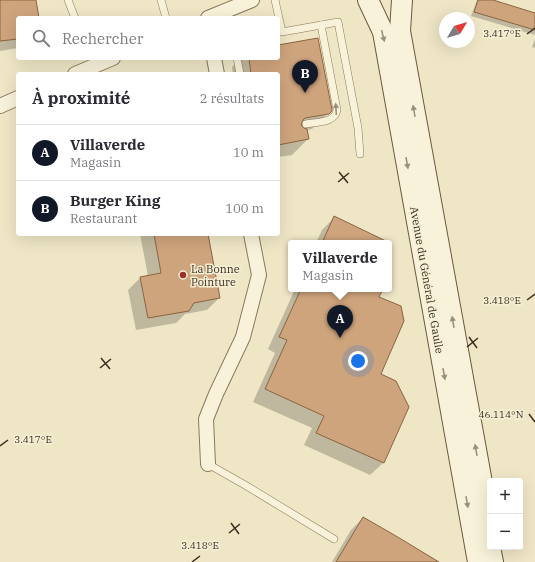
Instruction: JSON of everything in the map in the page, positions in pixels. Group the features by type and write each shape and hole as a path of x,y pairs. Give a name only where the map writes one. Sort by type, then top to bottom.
{"main road":[{"name":"Avenue du Général de Gaulle","path":"368,0 383,32 478,562"},
{"name":"Avenue du Général de Gaulle","path":"402,0 400,31 481,477 487,521"},
{"path":"491,550 493,562"}],"street":[{"path":"213,16 252,0"},
{"path":"214,60 218,72"},
{"path":"78,72 96,61"},
{"path":"0,106 16,99"},
{"path":"208,464 206,419 242,337 259,275 251,236"}],"lane":[{"path":"68,0 74,16"},
{"path":"161,0 165,16"},
{"path":"275,0 278,16"},
{"path":"280,32 338,22 358,128 360,154"},
{"path":"306,124 332,120 336,116 337,110 321,25"},
{"path":"237,60 240,72"},
{"path":"208,464 334,539"}],"building":[{"path":"0,0 36,0 39,16 16,16 16,39 0,41"},
{"path":"478,0 493,0 535,13 535,30 475,12"},
{"path":"318,38 332,110 329,114 305,118 303,120 301,125 307,129 309,139 280,145 280,72 251,72 249,60 280,60 280,45"},
{"path":"334,216 384,240 323,240"},
{"name":"La Bonne Pointure","path":"154,236 208,236 220,298 194,303 189,311 148,318 140,277 161,273"},
{"path":"300,292 382,292 379,297 401,306 404,321 381,374 396,381 409,407 384,463 316,433 324,416 265,389 287,340 279,337"},
{"path":"363,517 396,536 439,562 336,562"}],"place":[{"name":"Burger King","path":"305,93"},
{"name":"La Bonne Pointure","path":"183,275"},
{"name":"Villaverde","path":"340,338"}]}
